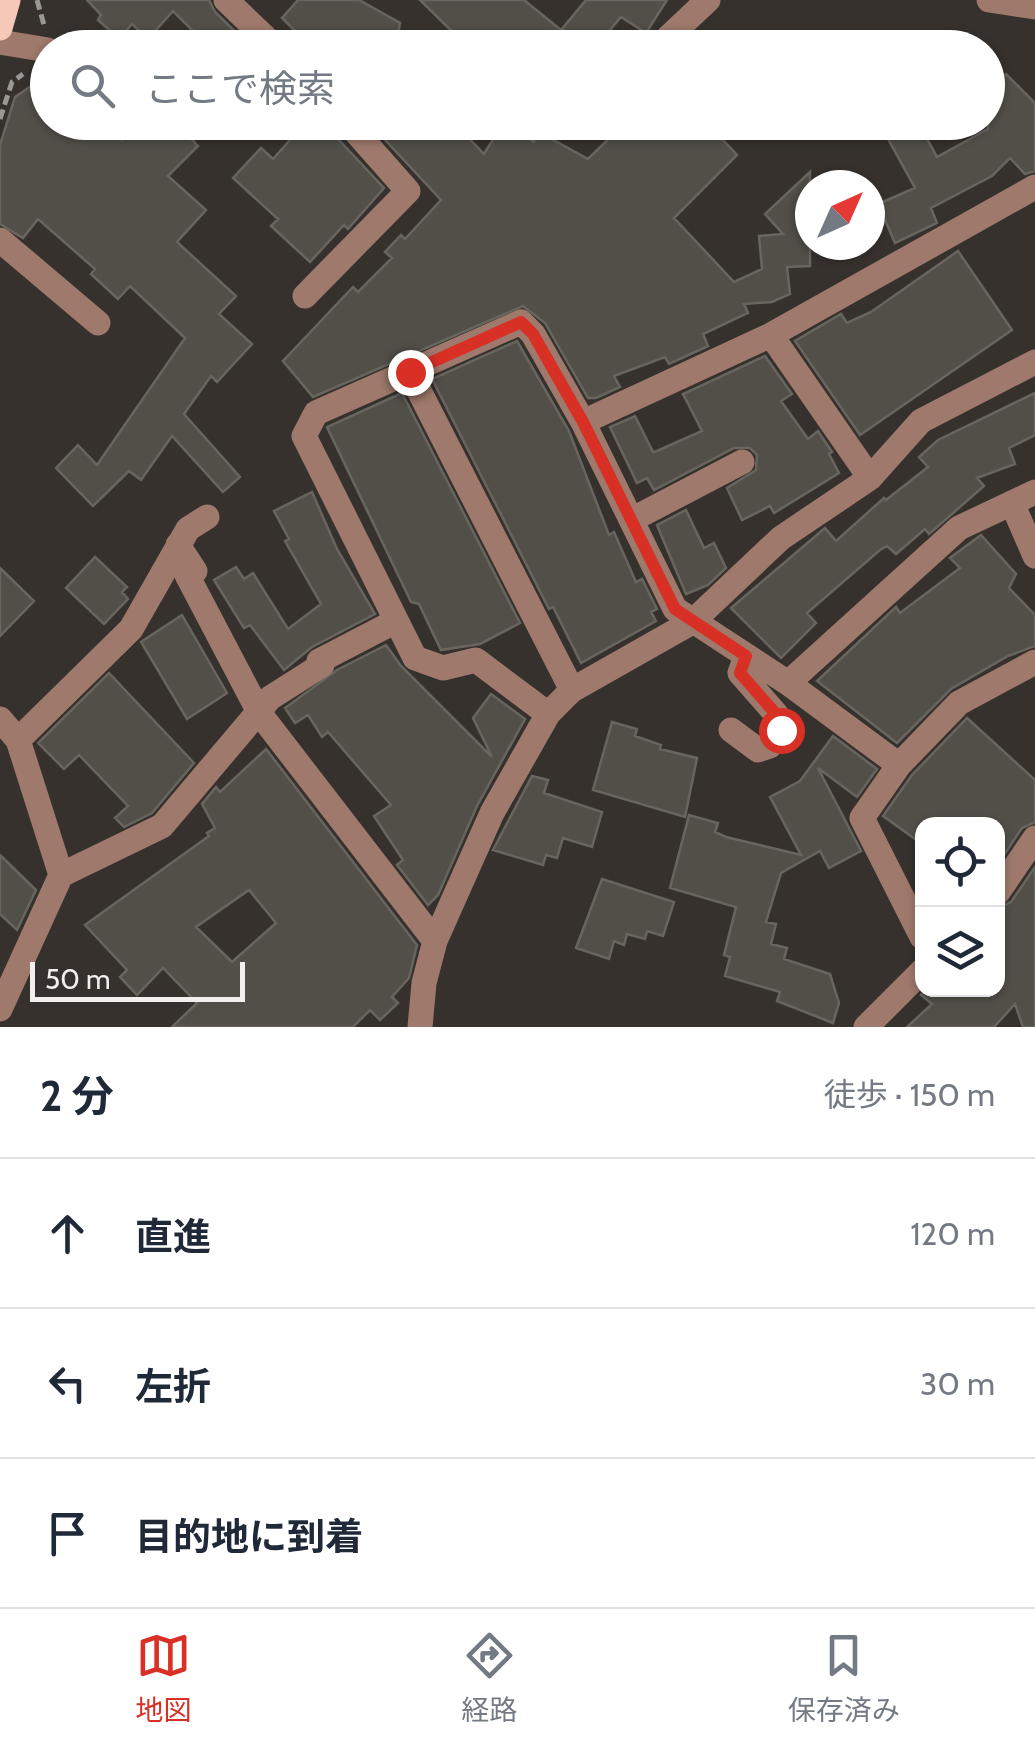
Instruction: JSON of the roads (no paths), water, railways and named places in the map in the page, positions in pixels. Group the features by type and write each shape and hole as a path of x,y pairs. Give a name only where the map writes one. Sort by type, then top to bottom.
{"main road":[{"path":"0,28 8,0"}],"street":[{"path":"226,0 257,30"},
{"path":"676,30 708,0"},
{"path":"989,0 1035,7"},
{"path":"0,42 30,47"},
{"path":"305,296 408,191 362,140"},
{"path":"583,422 771,335 1035,186"},
{"path":"0,240 98,323"},
{"path":"548,714 476,660 443,668 415,658 304,436 316,413 521,322 533,334 583,422 675,609 788,683 898,765"},
{"path":"771,335 870,478"},
{"path":"420,1027 424,983 436,941 492,814 548,714 572,690 692,622 780,538 870,478 921,421 1035,362"},
{"path":"410,372 572,690"},
{"path":"630,520 742,462"},
{"path":"788,683 959,528 1024,497 1035,556"},
{"path":"18,740 131,629 188,529 207,517"},
{"path":"178,545 195,570 187,575 260,714 436,941"},
{"path":"13,1027 0,1011 62,875 162,826 270,698 322,665 319,661 396,620"},
{"path":"731,730 758,750 770,746 781,730 776,714 740,673 746,656"},
{"path":"915,923 862,818 898,765 959,704 1035,662"},
{"path":"0,720 18,740 62,875"},
{"path":"1005,882 1035,838"},
{"path":"866,1027 915,978"}]}
